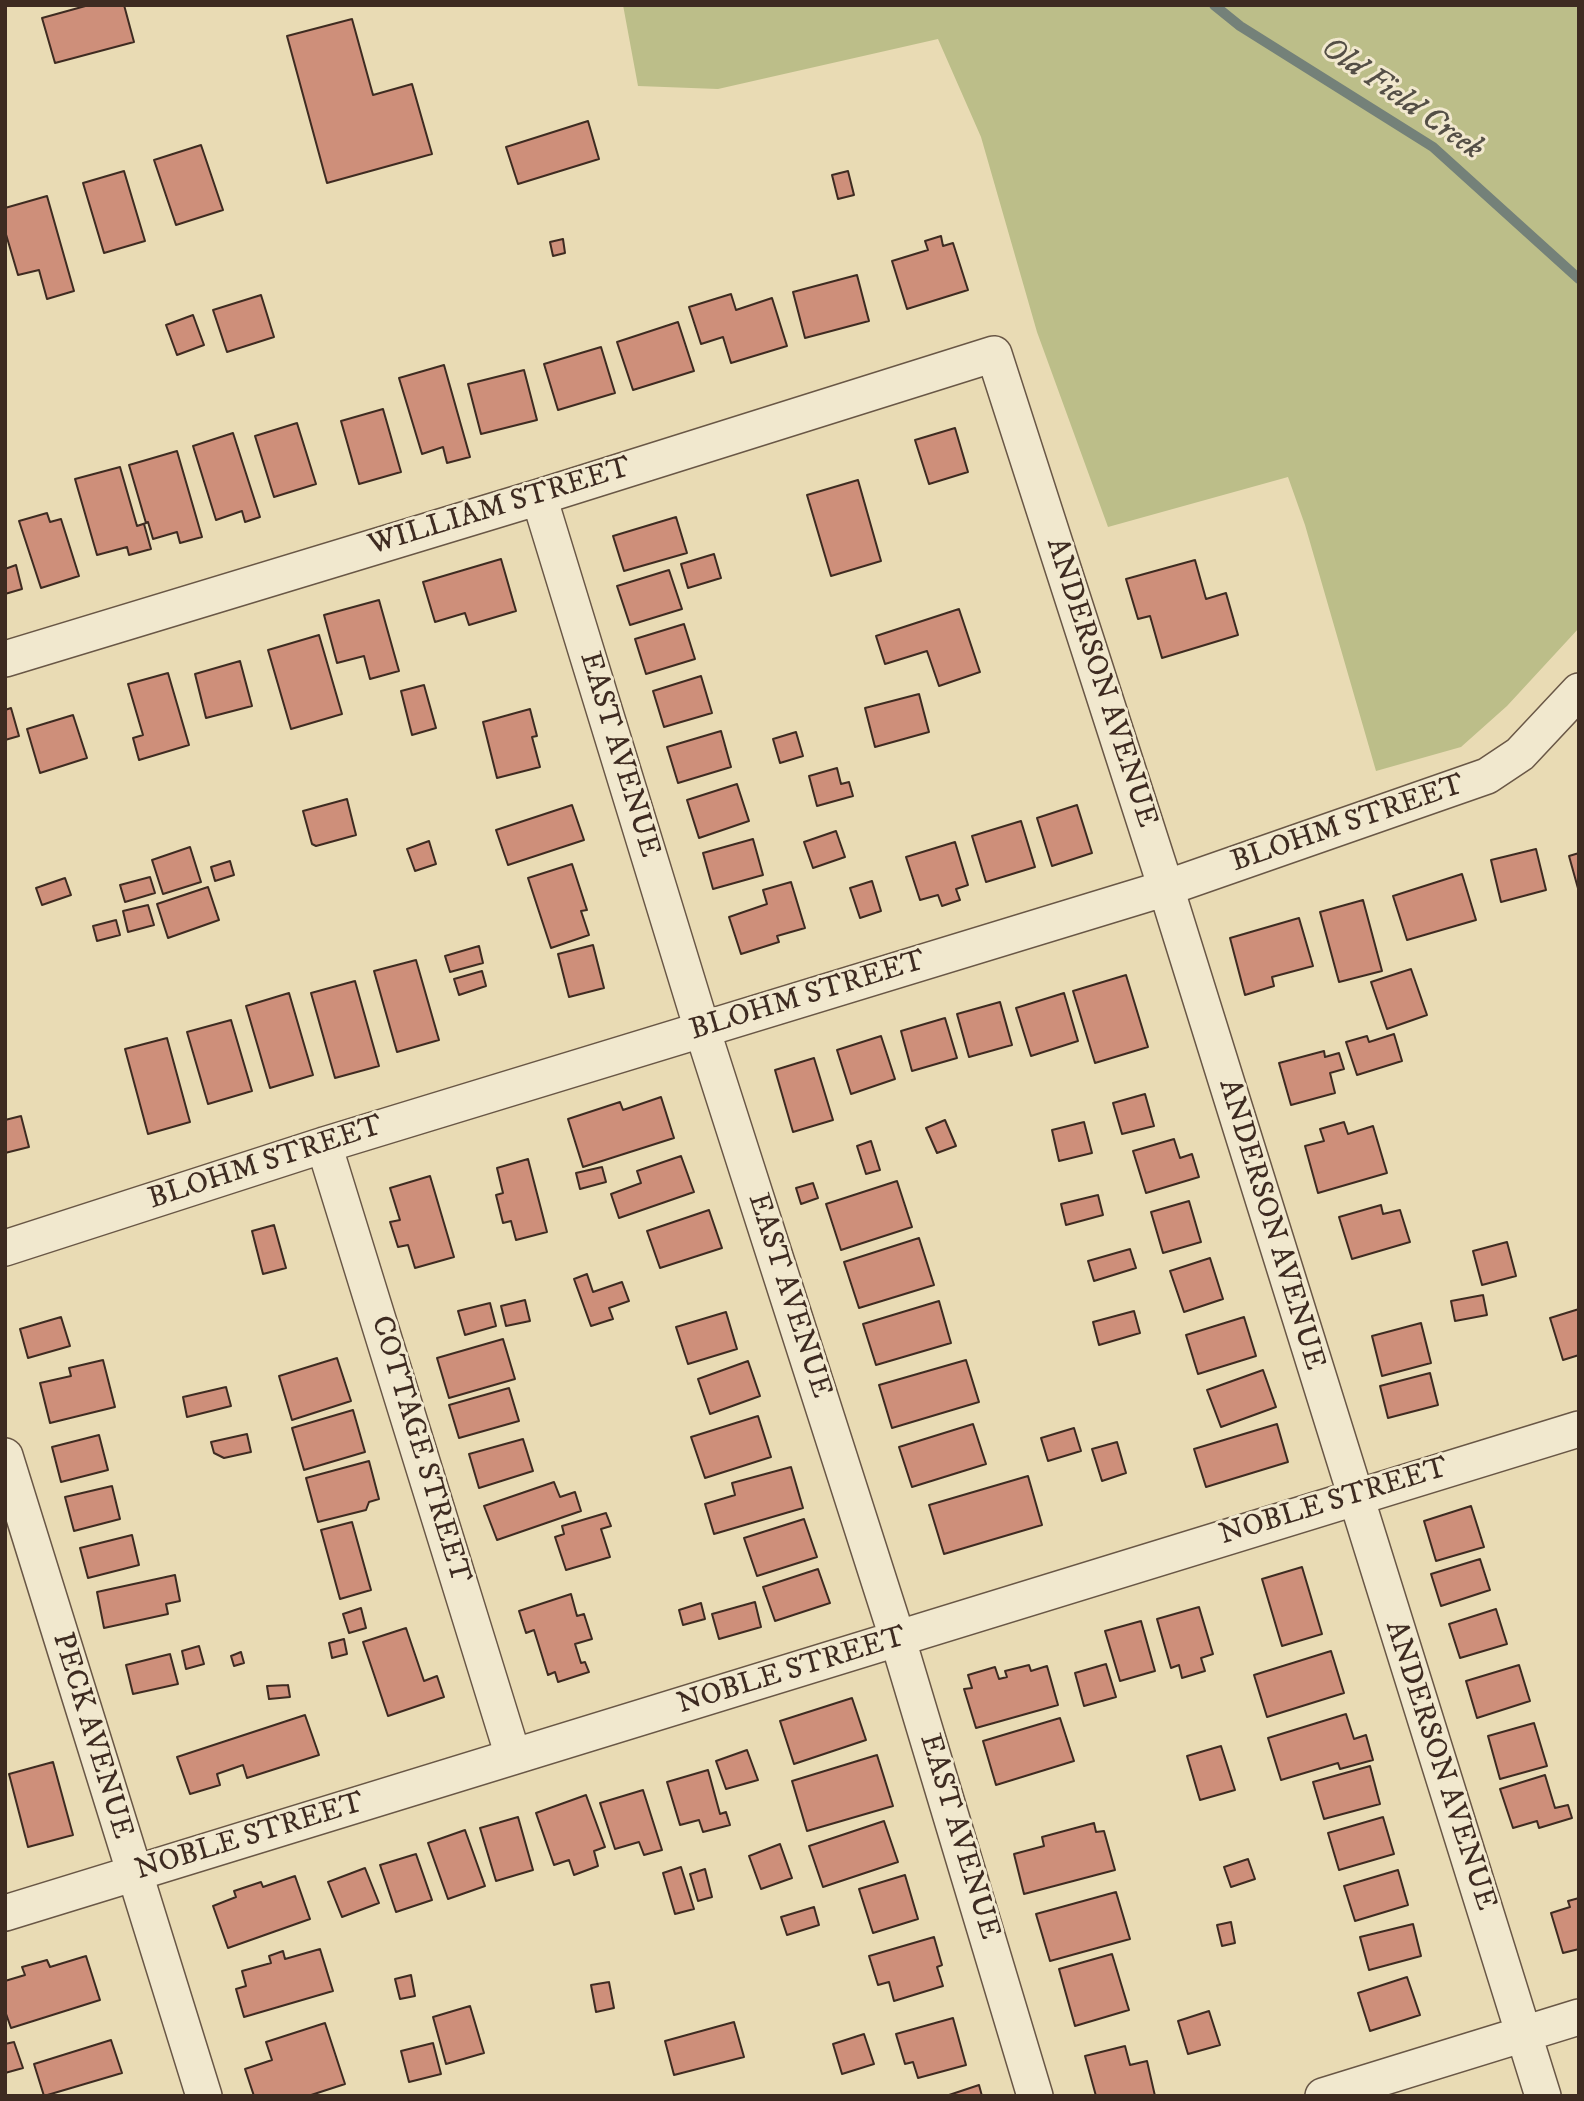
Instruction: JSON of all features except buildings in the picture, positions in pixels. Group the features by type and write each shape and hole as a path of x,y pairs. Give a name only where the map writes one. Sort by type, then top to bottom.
{"street":[{"name":"WILLIAM STREET","path":"5,659 539,498 995,354"},
{"name":"ANDERSON AVENUE","path":"995,354 1166,888 1543,2096"},
{"name":"EAST AVENUE","path":"539,498 702,1029 898,1640 1035,2096"},
{"name":"BLOHM STREET","path":"5,1248 324,1144 1166,888 1487,776 1520,754 1579,691"},
{"name":"COTTAGE STREET","path":"324,1144 513,1756"},
{"name":"NOBLE STREET","path":"5,1913 1579,1429"},
{"name":"PECK AVENUE","path":"5,1456 204,2096"},
{"path":"1324,2096 1579,2017"}],"green space":[{"path":"623,5 1579,5 1579,628 1507,706 1461,747 1376,771 1305,525 1288,477 1108,527 1037,332 981,137 938,39 718,89 638,86"}],"waterway":[{"name":"Old Field Creek","path":"1214,5 1240,26 1433,147 1579,279"}]}
